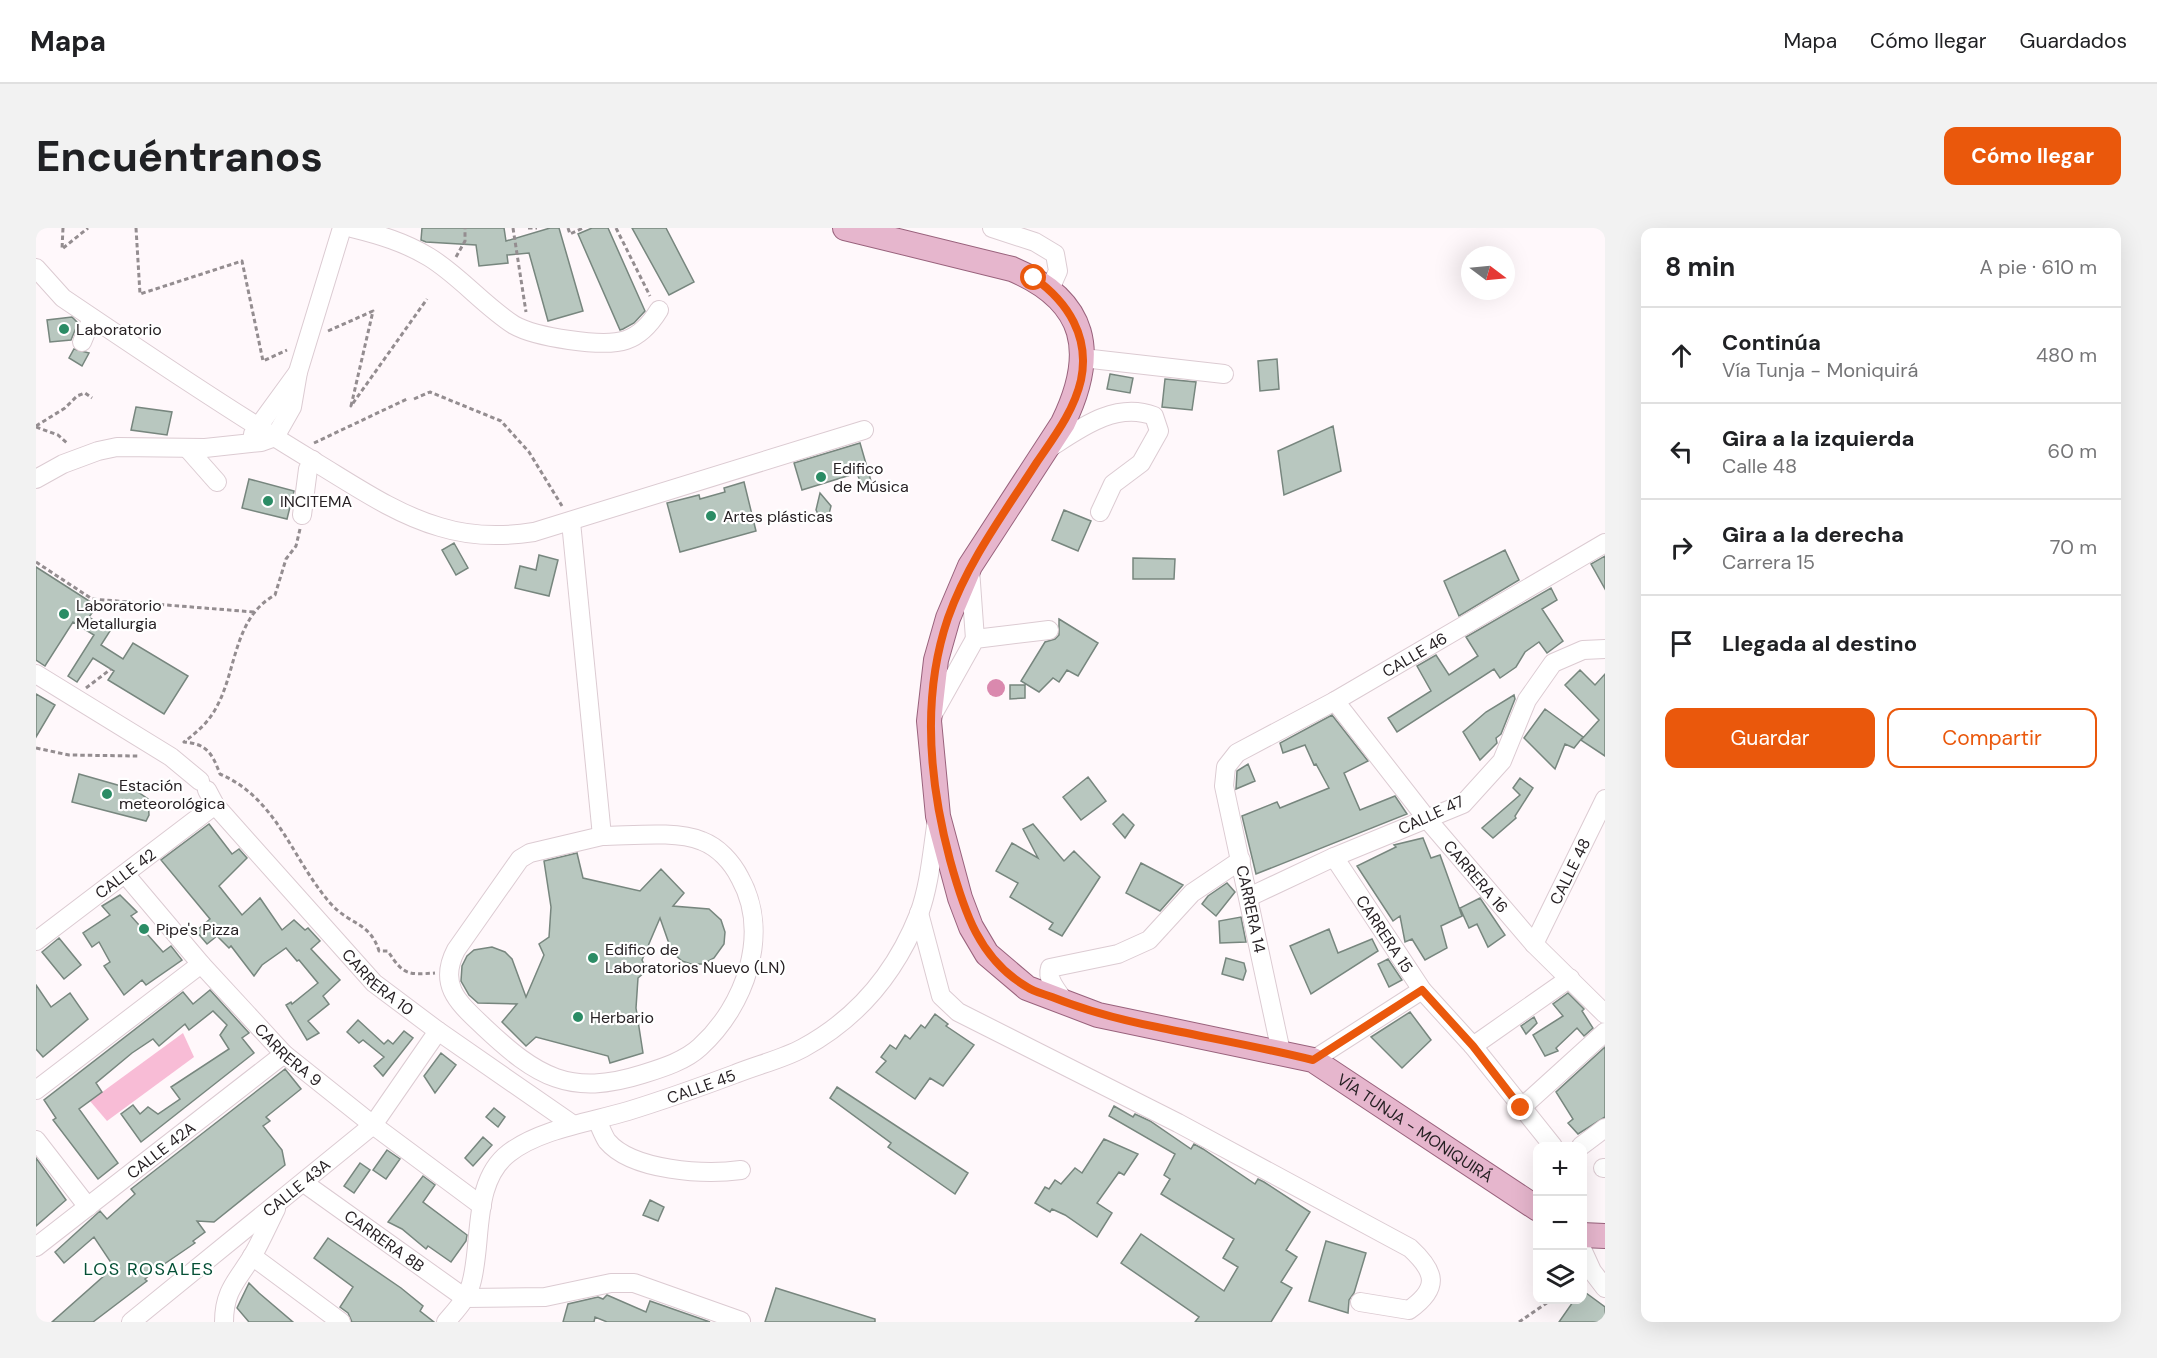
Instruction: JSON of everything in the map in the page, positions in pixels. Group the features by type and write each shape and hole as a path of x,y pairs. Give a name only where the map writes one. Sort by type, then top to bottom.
{"main road":[{"name":"VÍA TUNJA - MONIQUIRÁ","path":"845,228 1012,269 1034,278 1050,289 1073,318 1080,338 1083,358 1080,381 1072,405 970,566 948,618 936,660 929,721 938,816 960,898 971,927 987,954 1027,988 1098,1015 1313,1060 1533,1206"},
{"path":"1587,1235 1605,1236"}],"street":[{"path":"36,479 98,451 134,446 187,448 245,442 267,432 298,372 342,228"},
{"path":"352,228 402,242 448,270 515,325 535,334 615,343 628,340 645,329 659,310"},
{"path":"992,228 1035,242 1055,254 1058,271 1050,289"},
{"path":"36,268 63,298 295,450 388,506 441,528 469,534 500,537 534,532 864,430"},
{"path":"82,342 92,318"},
{"path":"1083,358 1224,374"},
{"path":"1044,452 1101,418 1131,411 1154,416 1159,431 1149,451 1142,463 1113,484 1100,512"},
{"path":"187,448 217,482"},
{"path":"302,515 308,469 313,460"},
{"path":"571,522 602,836"},
{"name":"CALLE 46","path":"1226,767 1237,753 1335,701 1605,543"},
{"path":"929,721 975,639 970,566"},
{"path":"975,639 1049,630"},
{"name":"CALLE 47","path":"1249,897 1334,857 1463,804 1483,785 1502,761 1527,700 1553,663 1583,650 1605,649"},
{"name":"CARRERA 10","path":"36,674 171,757 208,792 374,983 438,1031 572,1124"},
{"name":"CARRERA 16","path":"1335,701 1426,819 1534,944 1605,1014"},
{"name":"CARRERA 14","path":"1226,767 1224,786 1281,1052"},
{"name":"CALLE 42","path":"36,941 124,874 208,792"},
{"name":"CALLE 48","path":"1534,944 1605,799"},
{"name":"CALLE 45","path":"446,1322 465,1298 476,1263 482,1206 490,1177 496,1164 510,1152 572,1124 597,1120 665,1100 802,1049 843,1022 873,994 893,966 919,913 928,877 938,816"},
{"path":"602,836 672,836 702,841 714,847 732,864 751,903 754,923 751,956 744,981 730,1010 700,1047 686,1057 658,1069 621,1081 594,1085 580,1084 547,1075 511,1052 464,1008 450,985 449,967 456,950 520,859 530,853 602,836"},
{"name":"CARRERA 15","path":"1334,857 1422,990 1473,1046 1550,1142"},
{"path":"1066,1003 1048,974 1050,968 1118,954 1149,940 1192,892 1241,860"},
{"name":"CARRERA 9","path":"124,874 201,964 284,1054 373,1125 482,1206"},
{"path":"919,913 941,996 958,1012 1178,1123 1410,1248 1424,1260 1431,1272 1431,1285 1424,1299 1409,1310 1360,1302"},
{"path":"36,1090 201,964"},
{"path":"1473,1046 1570,978"},
{"path":"1313,1060 1422,990"},
{"name":"CALLE 43A","path":"131,1322 373,1125 438,1031"},
{"path":"1521,1108 1605,1032"},
{"name":"CALLE 42A","path":"36,1247 284,1054"},
{"path":"658,1069 665,1100"},
{"path":"597,1120 606,1140 629,1157 681,1171 716,1174 741,1170"},
{"path":"1586,1142 1605,1128"},
{"path":"36,1140 88,1207"},
{"name":"CARRERA 8B","path":"304,1183 465,1298"},
{"path":"224,1322 226,1297 234,1279 252,1256 279,1203"},
{"path":"1582,1250 1592,1271 1605,1288"},
{"path":"252,1256 341,1322"},
{"path":"465,1298 545,1297 611,1283 634,1283 741,1322"}],"path":[{"path":"63,228 62,249 88,228"},
{"path":"136,228 141,294 242,261 263,361 293,347"},
{"path":"448,270 465,241 465,228"},
{"path":"513,228 527,320"},
{"path":"528,228 537,228"},
{"path":"568,228 570,234 583,228"},
{"path":"616,228 638,275 659,310"},
{"path":"323,334 373,311 351,406 427,299"},
{"path":"414,399 430,392 501,421 528,452 571,522"},
{"path":"75,446 58,435 36,426 43,418 65,408 77,396 85,393 92,398"},
{"path":"295,450 329,437 407,399"},
{"path":"302,515 296,546 286,559 279,589 254,612 228,670 217,706 205,726 184,742 199,744 208,749 220,774 234,780 269,810 333,906 374,935 379,951 388,951 396,964 411,974 440,972"},
{"path":"36,562 92,599 254,612"},
{"path":"80,694 111,669"},
{"path":"36,748 69,755 143,756"},
{"path":"1519,1322 1544,1304"}],"shaded area":[{"path":"996,679 1004,684 1005,688 1000,696 996,697 988,692 987,688 992,680"},
{"path":"183,1033 194,1057 107,1121 90,1101"}],"building":[{"path":"422,228 504,228 506,241 550,228 559,228 583,311 548,321 529,253 507,255 508,263 479,266 476,245 426,242 421,240"},
{"path":"592,228 608,228 645,311 634,323 620,330 578,234"},
{"path":"632,228 666,228 694,282 669,295"},
{"name":"Laboratorio","path":"72,317 78,323 71,340 50,342 47,320"},
{"path":"74,349 89,353 82,366 69,358"},
{"path":"1277,359 1279,389 1260,391 1258,361"},
{"path":"1110,374 1133,378 1130,393 1107,389"},
{"path":"1165,379 1196,382 1192,410 1162,407"},
{"path":"136,407 172,412 167,435 131,430"},
{"path":"1333,426 1341,471 1284,495 1278,451"},
{"name":"Edifico de Música","path":"860,443 871,481 861,484 857,473 802,490 794,463"},
{"name":"INCITEMA","path":"249,479 294,491 287,519 242,508"},
{"name":"Artes plásticas","path":"744,482 756,531 680,552 667,503 699,495 700,499 725,492 724,488"},
{"path":"820,493 831,506 829,514 824,516 819,516 816,510"},
{"path":"1064,510 1091,521 1078,551 1052,540"},
{"path":"454,543 468,568 456,575 442,550"},
{"path":"1505,550 1519,580 1459,616 1444,581"},
{"path":"539,555 558,560 549,596 515,588 520,566 536,570"},
{"path":"1605,556 1605,589 1591,564"},
{"path":"1133,558 1175,559 1174,579 1133,579"},
{"path":"36,567 97,606 89,617 110,631 101,645 123,659 133,643 188,676 164,714 108,680 114,671 93,658 77,682 68,676 94,635 73,622 45,666 36,660"},
{"path":"1551,588 1557,600 1542,609 1563,641 1547,653 1539,642 1525,652 1516,667 1500,678 1494,669 1397,732 1388,718 1431,691 1417,666 1436,655 1449,675 1478,656 1466,637"},
{"path":"1059,619 1098,643 1078,676 1067,670 1059,682 1053,678 1039,692 1021,681 1045,642 1059,635"},
{"path":"1580,670 1595,685 1605,674 1605,756 1581,740 1599,720 1565,685"},
{"path":"1010,685 1025,685 1025,698 1010,699"},
{"path":"36,694 55,705 36,737"},
{"path":"1514,695 1515,699 1501,734 1496,738 1497,743 1480,760 1463,732 1486,712"},
{"path":"1545,709 1583,737 1574,748 1565,744 1555,769 1524,738"},
{"path":"1332,715 1368,761 1344,773 1360,810 1395,796 1407,814 1256,874 1242,816 1277,802 1280,808 1329,788 1316,764 1314,765 1305,745 1283,753 1280,743"},
{"path":"1248,764 1255,781 1236,789 1237,771"},
{"name":"Estación meteorológica","path":"79,774 135,790 148,799 149,815 146,821 72,802"},
{"path":"1088,777 1106,801 1081,820 1063,797"},
{"path":"1520,778 1533,788 1515,816 1516,818 1493,838 1482,828 1520,795 1513,788"},
{"path":"1123,814 1134,825 1125,838 1113,824"},
{"path":"209,824 232,854 239,849 247,858 219,886 242,915 260,898 282,930 294,920 305,930 308,928 320,941 311,949 340,980 323,996 329,1004 308,1021 319,1033 307,1040 286,1005 291,1002 292,1004 318,983 286,948 262,965 254,976 231,946 229,948 217,936 207,944 196,931 210,919 161,860"},
{"path":"1033,824 1064,861 1074,851 1100,877 1062,936 1049,929 1053,923 1010,897 1018,883 996,871 1012,843 1038,858 1023,829"},
{"path":"1423,838 1431,858 1440,855 1462,916 1441,926 1447,948 1425,960 1412,939 1405,942 1400,916 1393,921 1357,866 1396,847 1394,845"},
{"name":"Edifico de Laboratorios Nuevo (LN)","path":"577,853 583,878 640,891 661,869 684,893 673,906 709,909 721,920 725,932 724,944 714,958 703,964 691,964 682,961 672,952 660,918 642,960 647,970 638,978 636,1008 643,1053 610,1063 608,1056 536,1037 526,1046 502,1022 517,1004 478,1003 469,995 461,981 462,966 467,956 474,950 492,947 505,952 512,959 526,997 544,955 539,944 549,937 551,907 544,861"},
{"path":"1141,863 1183,885 1160,911 1126,893"},
{"path":"1227,883 1235,892 1216,916 1202,904 1208,896"},
{"path":"120,895 137,912 131,916 163,952 171,946 182,960 146,985 142,980 124,995 104,966 110,962 99,942 92,947 83,933 110,915 102,906"},
{"path":"1480,898 1505,935 1488,947 1477,924 1469,928 1460,908"},
{"path":"1241,917 1246,942 1220,943 1219,921"},
{"path":"1329,929 1338,953 1372,939 1378,951 1311,994 1290,946"},
{"path":"59,938 81,965 64,979 42,952"},
{"path":"1226,958 1244,963 1246,971 1243,980 1222,974"},
{"path":"1388,959 1402,980 1389,987 1378,964"},
{"path":"36,985 51,1007 70,993 88,1019 43,1057 36,1049"},
{"path":"210,990 249,1033 242,1038 254,1053 141,1142 121,1114 133,1105 140,1114 148,1107 158,1114 180,1099 171,1087 229,1049 220,1035 227,1025 213,1011 189,1030 185,1024 159,1046 153,1039 132,1053 96,1083 102,1092 79,1109 118,1163 98,1179 53,1120 56,1118 44,1100 183,992 193,1004"},
{"path":"1568,993 1584,1009 1582,1011 1593,1028 1584,1036 1577,1028 1556,1048 1558,1051 1545,1056 1533,1035 1563,1016 1553,1004"},
{"path":"1410,1012 1431,1040 1402,1068 1371,1037"},
{"path":"935,1014 948,1024 946,1026 974,1045 943,1086 930,1078 915,1099 876,1072 886,1061 881,1057 890,1045 896,1049 905,1035 910,1039 921,1025 925,1028"},
{"path":"1534,1017 1537,1023 1526,1034 1521,1026"},
{"path":"358,1020 384,1044 388,1040 393,1044 404,1031 413,1038 383,1076 374,1066 384,1057 363,1040 359,1043 347,1032"},
{"path":"1605,1047 1605,1117 1578,1134 1568,1123 1573,1119 1556,1092"},
{"path":"441,1053 456,1065 435,1093 424,1076"},
{"path":"285,1069 301,1089 266,1117 270,1121 263,1126 282,1150 285,1165 214,1222 197,1221 205,1232 193,1241 195,1243 157,1269 145,1279 147,1281 93,1322 52,1322 114,1267 94,1237 64,1263 55,1252 100,1211 107,1219 135,1194 131,1189"},
{"path":"837,1087 968,1173 955,1194 888,1147 891,1143 830,1098"},
{"path":"1114,1106 1133,1117 1135,1114 1150,1121 1191,1149 1194,1144 1255,1184 1258,1179 1264,1182 1310,1212 1286,1250 1297,1257 1281,1282 1292,1288 1271,1322 1195,1322 1199,1317 1121,1263 1141,1234 1224,1291 1238,1267 1223,1258 1234,1239 1161,1194 1170,1179 1164,1175 1175,1154 1109,1116"},
{"path":"494,1108 505,1117 498,1127 486,1117"},
{"path":"483,1137 492,1145 473,1166 465,1158"},
{"path":"1104,1139 1138,1154 1124,1175 1119,1172 1097,1203 1112,1213 1097,1237 1065,1215 1052,1209 1050,1212 1035,1203 1045,1187 1049,1189 1055,1180 1061,1184 1075,1168 1082,1173"},
{"path":"387,1150 400,1159 386,1179 373,1170"},
{"path":"36,1158 66,1200 36,1226"},
{"path":"360,1163 370,1170 354,1193 344,1186"},
{"path":"423,1176 435,1185 423,1202 467,1235 466,1241 451,1262 428,1246 426,1249 402,1229 388,1222"},
{"path":"650,1200 664,1207 658,1221 643,1215"},
{"path":"328,1238 401,1288 423,1306 420,1311 434,1322 352,1322 348,1313 340,1307 353,1287 314,1258"},
{"path":"1326,1241 1366,1253 1354,1293 1349,1300 1348,1313 1309,1301"},
{"path":"249,1283 293,1322 249,1322 237,1308"},
{"path":"776,1288 875,1319 875,1322 765,1322"},
{"path":"1587,1294 1605,1307 1605,1322 1559,1322 1572,1304 1587,1304"},
{"path":"607,1295 646,1312 650,1301 710,1322 607,1322 595,1317 594,1322 563,1322 568,1304 598,1297 603,1299"}],"place":[{"name":"Laboratorio","path":"64,329"},
{"name":"Edifico de Música","path":"821,477"},
{"name":"INCITEMA","path":"268,501"},
{"name":"Artes plásticas","path":"711,516"},
{"name":"Laboratorio Metallurgia","path":"64,614"},
{"name":"Estación meteorológica","path":"107,794"},
{"name":"Pipe's Pizza","path":"144,929"},
{"name":"Edifico de Laboratorios Nuevo (LN)","path":"593,958"},
{"name":"Herbario","path":"578,1017"}],"district":[{"name":"LOS ROSALES","path":"149,1269"}],"route":[{"path":"1034,278 1050,289 1073,318 1080,338 1083,358 1080,381 1063,423 970,566 948,618 936,660 929,721 938,816 960,898 971,927 987,954 1027,988 1098,1015 1313,1060 1422,990 1473,1046 1521,1108"}]}
